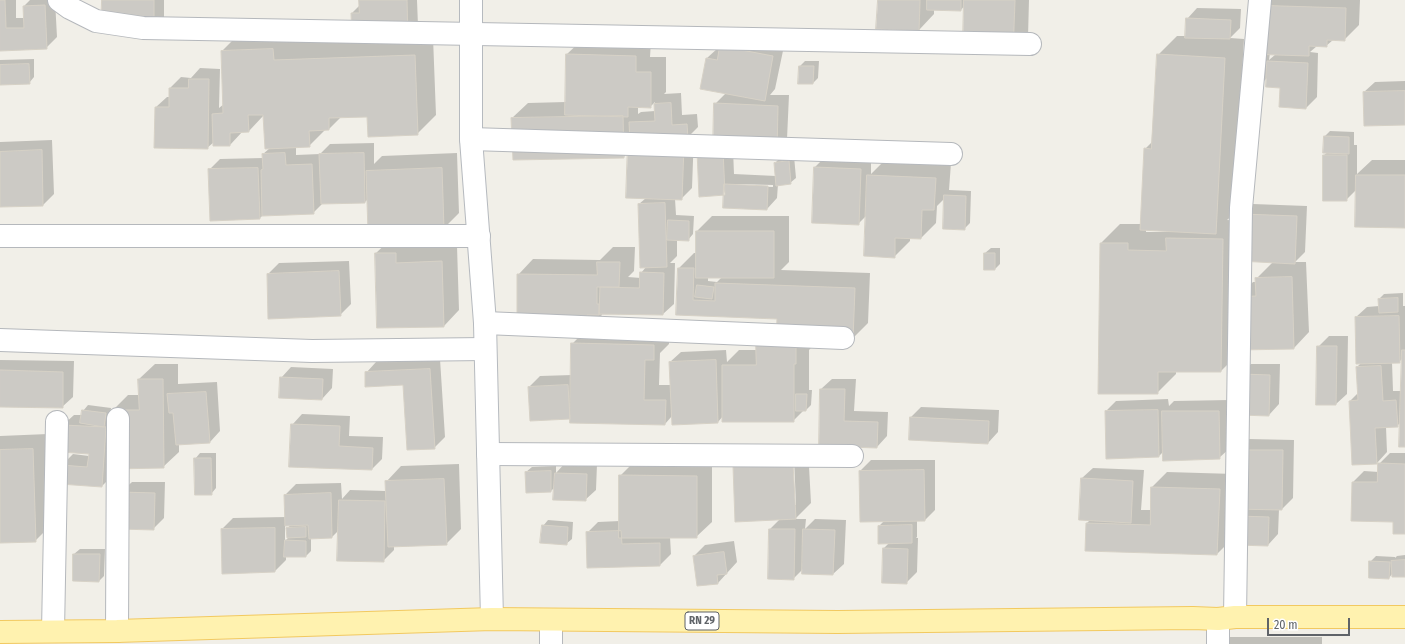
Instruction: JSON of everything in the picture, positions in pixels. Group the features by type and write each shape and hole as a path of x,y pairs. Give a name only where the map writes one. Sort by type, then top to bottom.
{"main road":[{"name":"RN 29","path":"0,632 118,631 492,619 838,622 1405,617"}],"street":[{"path":"59,0 70,8 96,21 143,28 1030,44"},
{"path":"471,0 471,139 485,323 492,619"},
{"path":"1218,644 1226,618 1241,208 1260,0"},
{"path":"471,139 951,154"},
{"path":"0,236 479,236"},
{"path":"485,323 844,338"},
{"path":"0,340 312,351 486,349"},
{"path":"118,419 118,631"},
{"path":"53,631 57,422"},
{"path":"488,454 852,456"},
{"path":"551,620 551,644"}],"building":[{"path":"0,0 5,0 6,28 24,28 23,6 45,5 47,49 0,51"},
{"path":"102,0 154,0 154,31 141,31 141,16 124,16 101,28"},
{"path":"359,0 407,0 408,38 352,39 351,13 359,13"},
{"path":"878,0 920,0 919,31 876,29"},
{"path":"927,0 961,0 961,11 927,10"},
{"path":"964,0 1015,0 1013,53 963,39"},
{"path":"1249,5 1346,8 1345,41 1327,40 1327,47 1309,46 1309,56 1247,54"},
{"path":"1186,18 1231,20 1230,39 1185,38"},
{"path":"720,46 773,56 765,101 700,89 706,58 717,60"},
{"path":"273,49 274,60 415,55 418,135 368,137 367,117 329,118 329,130 309,131 310,147 265,149 263,115 248,115 249,132 230,133 230,146 213,146 212,114 223,113 221,51"},
{"path":"566,54 636,56 636,72 651,72 651,108 628,107 628,117 565,115"},
{"path":"1157,54 1225,58 1216,234 1140,230 1144,148 1151,149"},
{"path":"1267,61 1308,63 1306,109 1279,107 1280,88 1266,87"},
{"path":"29,64 30,84 0,85 0,65"},
{"path":"799,66 814,66 813,84 798,84"},
{"path":"189,79 209,79 208,149 154,148 155,107 169,107 169,88 188,88"},
{"path":"1405,91 1405,125 1364,126 1363,92"},
{"path":"671,103 672,125 687,124 688,139 630,141 629,122 655,121 654,104"},
{"path":"714,103 778,106 777,151 713,149"},
{"path":"623,116 624,158 513,160 511,118"},
{"path":"1324,136 1349,137 1349,154 1323,153"},
{"path":"628,143 684,145 682,200 626,198"},
{"path":"42,150 43,206 0,207 0,152"},
{"path":"723,150 725,195 699,197 697,151"},
{"path":"285,153 286,165 312,164 314,214 262,216 262,154"},
{"path":"364,153 365,203 321,204 319,154"},
{"path":"1323,155 1347,155 1347,201 1323,201"},
{"path":"789,161 791,184 776,186 774,163"},
{"path":"814,167 861,169 859,225 812,223"},
{"path":"258,168 260,219 210,221 208,169"},
{"path":"442,168 444,229 368,232 366,171"},
{"path":"867,175 936,178 934,210 922,210 921,239 895,238 895,258 864,256"},
{"path":"1356,175 1405,175 1405,228 1355,227"},
{"path":"724,184 768,186 767,210 723,208"},
{"path":"944,195 966,196 965,230 943,229"},
{"path":"665,203 667,267 640,268 638,204"},
{"path":"1241,214 1297,216 1295,264 1239,261"},
{"path":"668,220 689,221 689,241 667,240"},
{"path":"696,231 774,231 774,278 696,278"},
{"path":"1166,238 1223,239 1221,372 1158,372 1158,394 1098,394 1100,243 1128,243 1128,250 1166,251"},
{"path":"375,253 396,253 396,263 442,261 444,327 377,328"},
{"path":"984,253 995,253 995,270 984,270"},
{"path":"597,262 620,262 619,287 597,287 597,304 599,304 599,315 587,315 587,331 517,314 517,274 597,275"},
{"path":"678,268 694,268 693,300 715,301 715,283 855,288 853,339 776,337 777,319 676,315"},
{"path":"339,271 341,316 268,319 267,274"},
{"path":"640,272 664,273 663,315 599,314 600,287 639,288"},
{"path":"1292,277 1294,349 1239,350 1237,297 1256,296 1255,278"},
{"path":"697,285 714,287 712,299 695,297"},
{"path":"1398,298 1398,312 1379,313 1378,299"},
{"path":"1399,316 1400,363 1356,364 1355,317"},
{"path":"571,343 654,345 654,360 645,360 644,400 666,400 665,425 570,423"},
{"path":"756,344 796,344 796,364 794,364 794,422 722,422 722,365 756,365"},
{"path":"1317,346 1337,346 1336,405 1316,405"},
{"path":"1402,350 1405,350 1405,447 1399,447"},
{"path":"716,360 718,423 672,425 669,362"},
{"path":"1381,366 1383,401 1396,400 1398,427 1375,428 1377,464 1352,465 1349,401 1358,400 1356,367"},
{"path":"430,369 435,449 407,450 403,385 365,387 365,372"},
{"path":"0,370 63,372 63,408 0,407"},
{"path":"1240,374 1270,375 1269,416 1239,415"},
{"path":"280,377 323,379 322,400 279,398"},
{"path":"138,379 163,379 164,468 112,469 112,410 139,410"},
{"path":"568,385 570,419 530,421 528,387"},
{"path":"820,389 845,389 844,421 878,422 877,448 819,446"},
{"path":"206,392 210,443 176,445 173,413 169,413 167,394"},
{"path":"796,394 807,394 806,411 796,411"},
{"path":"82,410 106,413 104,427 80,423"},
{"path":"1158,410 1159,457 1106,459 1105,411"},
{"path":"1162,411 1219,411 1220,459 1163,461"},
{"path":"910,417 989,421 988,444 909,440"},
{"path":"291,424 340,426 339,446 373,448 372,470 289,467"},
{"path":"62,425 106,427 102,487 60,484 61,465 87,467 89,454 61,452"},
{"path":"33,449 36,542 0,543 0,450"},
{"path":"1237,450 1283,450 1282,510 1236,509"},
{"path":"194,458 211,458 212,495 195,495"},
{"path":"793,463 796,519 735,522 733,466"},
{"path":"1378,463 1405,464 1405,534 1393,534 1393,522 1351,521 1352,482 1377,482"},
{"path":"924,470 925,521 860,522 859,471"},
{"path":"551,471 551,492 526,493 525,472"},
{"path":"555,473 587,474 586,501 553,500"},
{"path":"619,475 697,476 697,538 619,538"},
{"path":"1081,478 1133,481 1131,523 1079,520"},
{"path":"444,479 447,545 388,547 385,481"},
{"path":"1151,487 1220,489 1217,555 1085,551 1086,523 1150,525"},
{"path":"120,492 155,493 154,530 119,529"},
{"path":"331,493 332,538 309,539 308,525 285,526 284,495"},
{"path":"339,500 385,501 384,562 337,561"},
{"path":"1237,516 1269,517 1268,546 1236,545"},
{"path":"542,525 568,527 567,545 540,543"},
{"path":"912,525 912,543 878,544 878,526"},
{"path":"306,527 306,537 287,538 286,528"},
{"path":"275,528 275,572 222,574 221,529"},
{"path":"769,529 795,529 794,580 768,579"},
{"path":"803,529 835,530 833,575 802,574"},
{"path":"621,531 622,544 660,543 660,566 587,568 586,532"},
{"path":"285,540 306,541 306,557 284,557"},
{"path":"883,548 908,549 907,584 882,583"},
{"path":"724,552 727,574 717,575 718,584 697,586 693,556"},
{"path":"73,554 100,554 99,582 73,581"},
{"path":"1405,560 1405,577 1392,577 1391,561"},
{"path":"1369,561 1390,562 1389,579 1369,578"}]}
